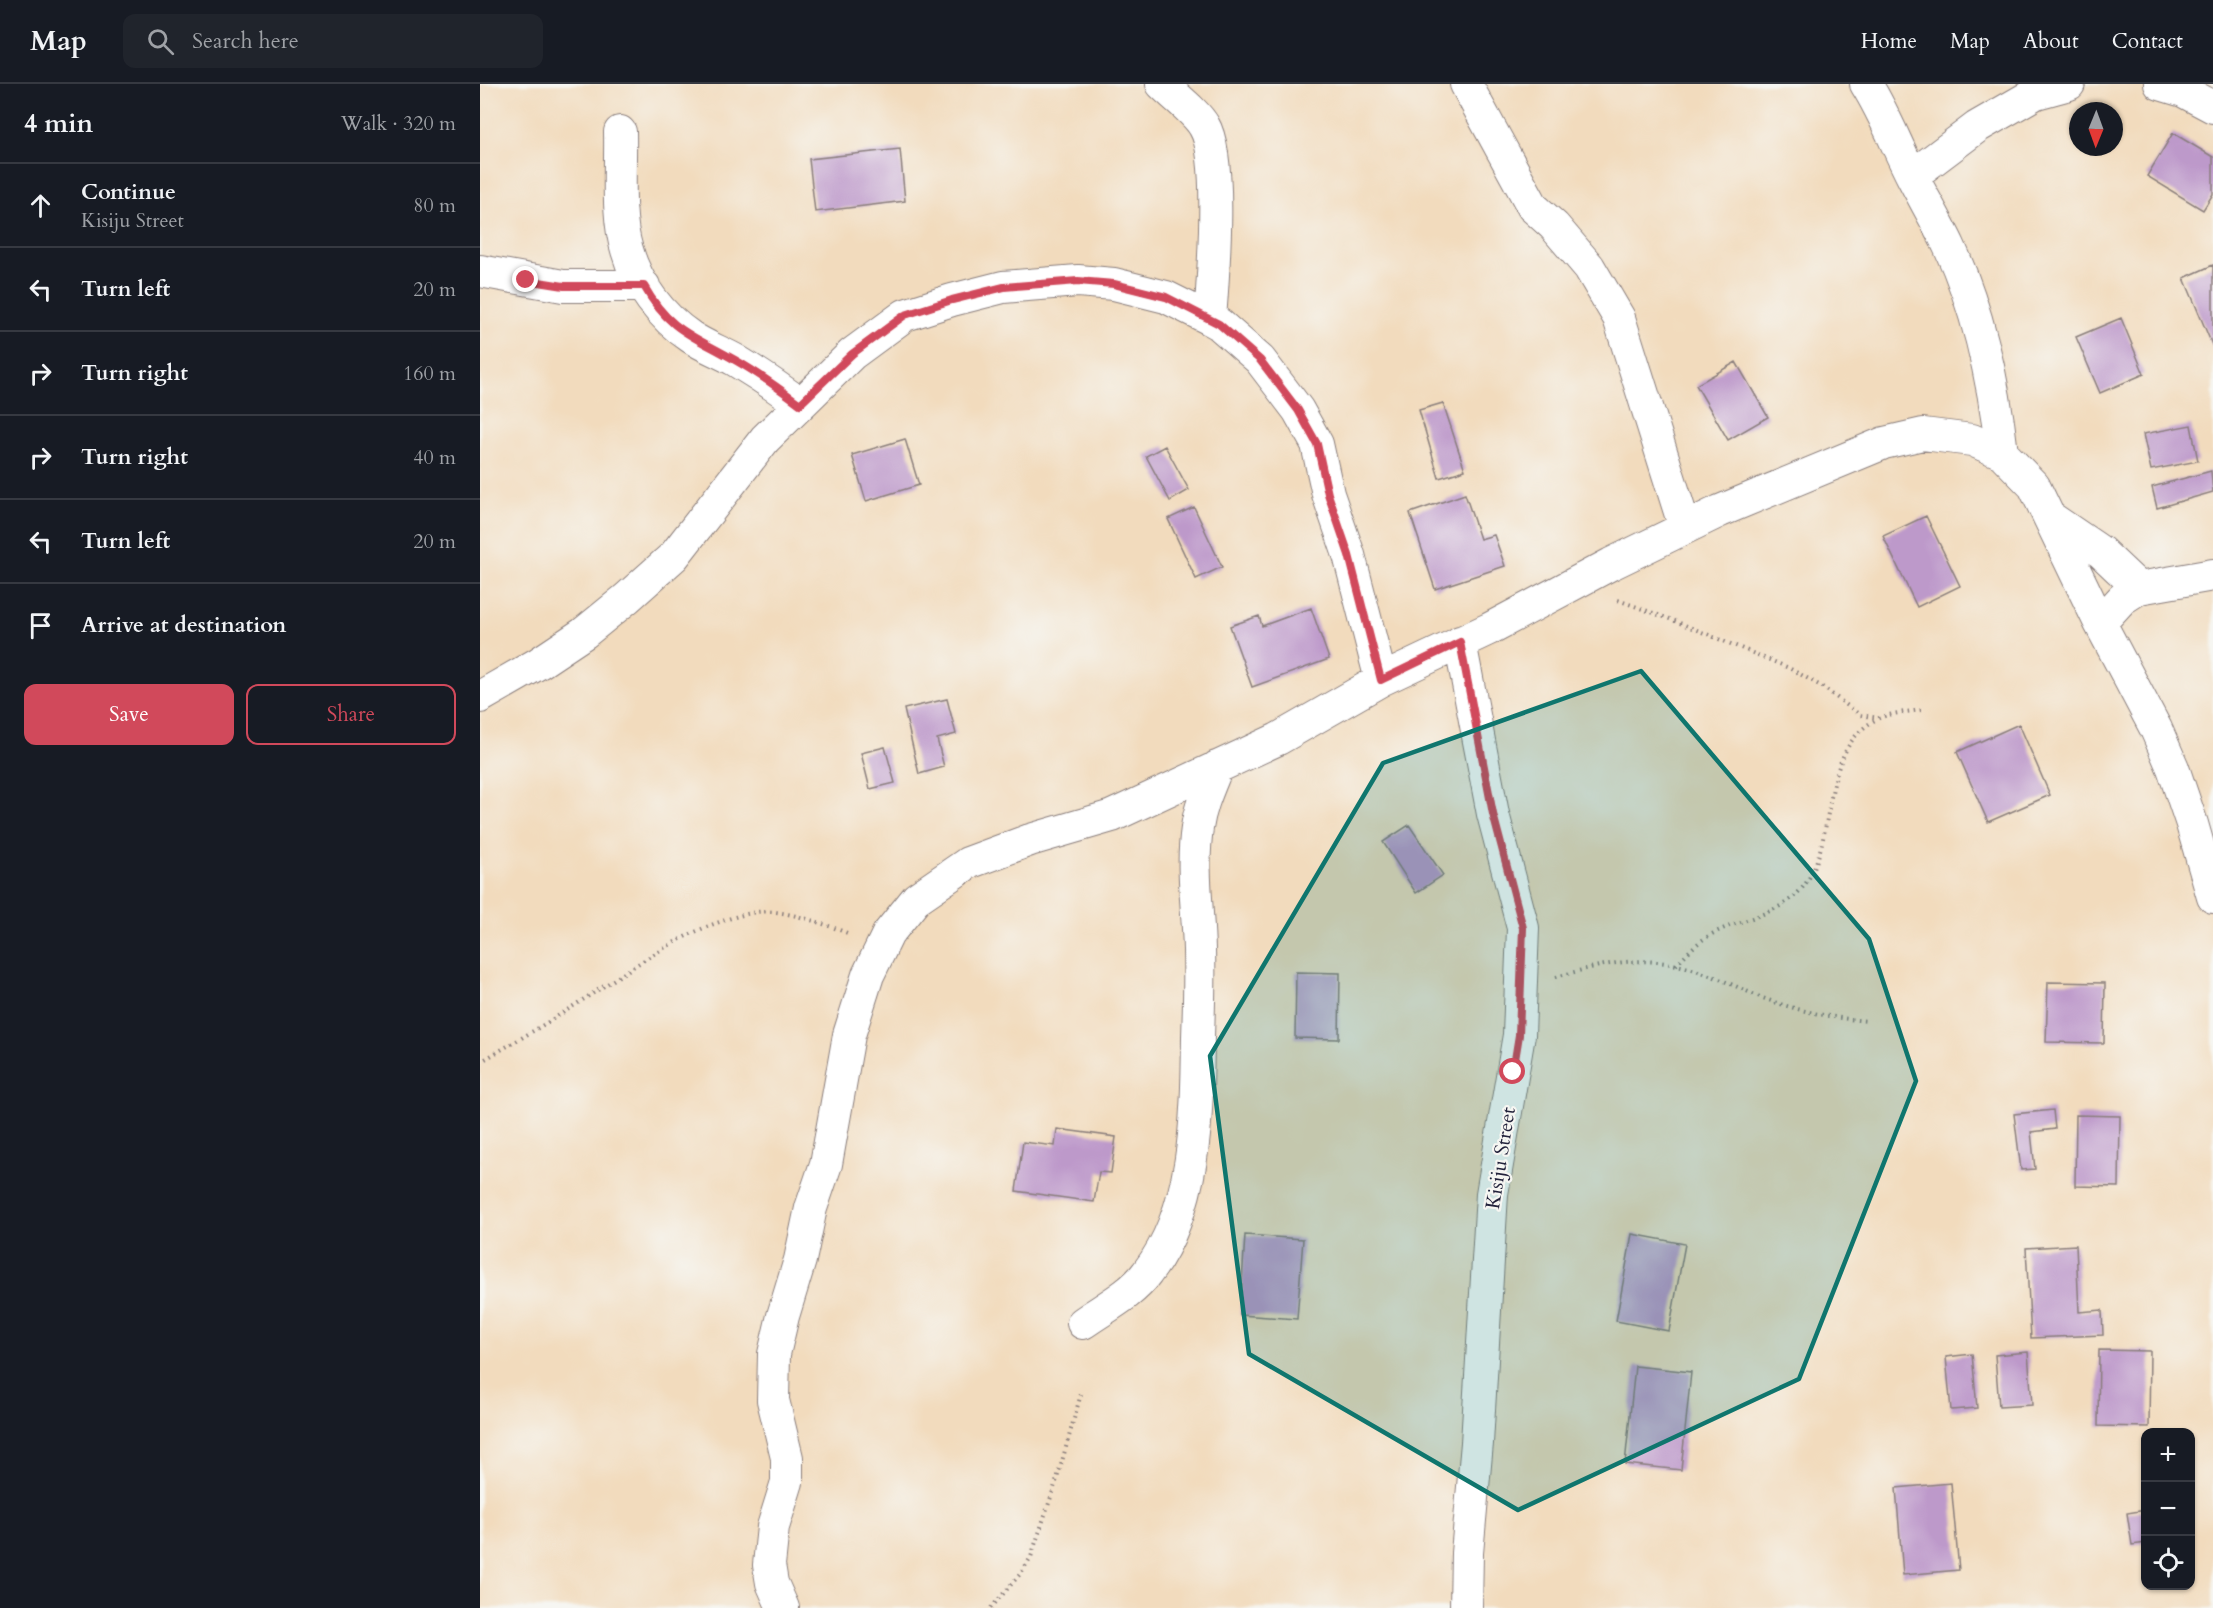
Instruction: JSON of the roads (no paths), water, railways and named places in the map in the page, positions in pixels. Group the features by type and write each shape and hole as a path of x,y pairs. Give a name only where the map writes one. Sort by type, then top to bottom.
{"street":[{"path":"1162,84 1204,126 1211,144 1215,176 1210,319"},
{"path":"1467,84 1533,207 1554,226 1589,267 1618,318 1685,528"},
{"path":"1866,84 1878,101 1912,176 1949,246 1967,291 1987,360 2002,453"},
{"path":"1912,176 1977,127 2036,93 2069,84"},
{"path":"2160,84 2183,91 2213,106"},
{"path":"620,132 622,221 627,251 652,301 671,323 693,339 766,379 800,404"},
{"path":"480,271 564,286 644,286"},
{"path":"480,697 539,663 584,633 674,556 765,439 852,354 905,315 1004,287 1078,281 1114,284 1166,297 1219,324 1260,360 1298,410 1317,444 1328,494 1349,555 1381,680"},
{"path":"783,1608 772,1583 769,1565 773,1527 787,1482 787,1458 773,1400 774,1354 800,1260 811,1208 826,1164 849,1035 868,975 888,934 917,898 968,863 1030,840 1112,816 1278,739 1381,680 1720,511 1884,443 1923,434 1972,441 2002,453 2034,486 2100,623 2156,729 2173,768 2213,897"},
{"path":"2051,518 2101,552 2139,588"},
{"path":"2100,623 2122,599 2139,588 2213,575"},
{"name":"Kisiju Street","path":"1460,642 1493,814 1523,928 1519,1035 1492,1194 1479,1422 1467,1553 1466,1608"},
{"path":"1083,1323 1126,1293 1147,1274 1168,1240 1182,1197 1195,1142 1200,954 1195,856 1197,827 1203,801 1217,767"}]}
